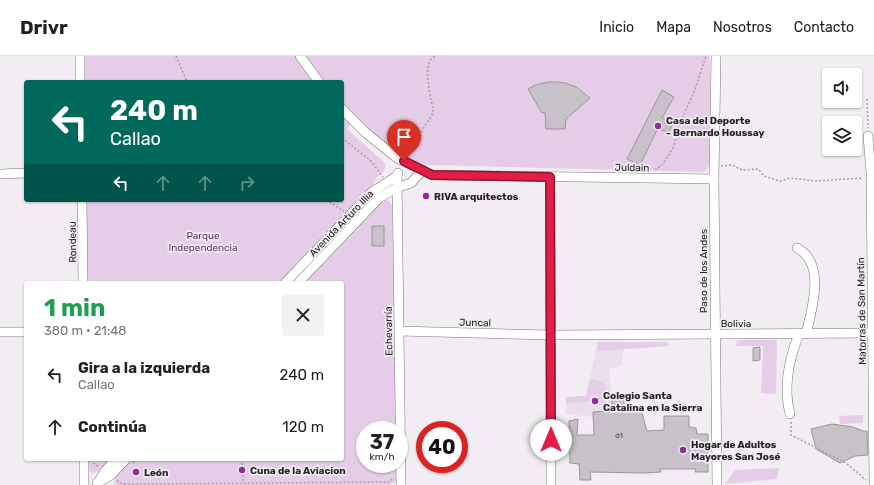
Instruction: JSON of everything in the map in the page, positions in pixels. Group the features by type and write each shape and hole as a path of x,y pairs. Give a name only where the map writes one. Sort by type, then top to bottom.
{"street":[{"path":"80,56 80,80"},
{"path":"300,56 318,80"},
{"name":"Paso de los Andes","path":"716,56 714,179 716,485"},
{"name":"Juldain","path":"344,112 400,167 423,170 432,175 714,179"},
{"name":"Matorras de San Martín","path":"868,136 872,173 873,333 870,483"},
{"name":"Echevarría","path":"400,167 396,188 400,331 401,485"},
{"name":"Avenida Arturo Illia","path":"287,281 372,192 400,167"},
{"name":"Avenida Arturo Illia","path":"300,281 379,198 396,188 410,183 423,170"},
{"path":"0,174 24,174"},
{"path":"550,177 551,485"},
{"name":"Rondeau","path":"82,202 84,281"},
{"path":"790,414 786,401 793,349 802,334 814,304 815,284 812,267 808,256 797,248"},
{"name":"Juncal","path":"400,331 550,335"},
{"path":"0,332 24,332"},
{"name":"Bolivia","path":"550,335 873,333"},
{"path":"84,461 84,485"},
{"path":"96,484 114,461"},
{"path":"96,484 111,475 124,461"}],"path":[{"path":"176,56 187,80"},
{"path":"400,167 420,138 422,130 432,115 433,110 428,76 429,62 435,56"},
{"path":"644,178 663,164 672,148 680,123 695,90 706,56"},
{"path":"867,99 868,136"},
{"path":"344,140 370,161 383,177"},
{"path":"715,166 732,165 742,170 758,169 764,176 780,181 790,178 816,181 865,178 872,173"},
{"path":"329,202 345,212"},
{"path":"790,414 792,435 846,463 870,483"},
{"path":"92,461 93,464 99,467 103,463"},
{"path":"242,461 243,483"},
{"path":"124,484 390,482 395,476"}],"shaded area":[{"name":"Colegio Santa Catalina en la Sierra","path":"598,342 625,342 621,366 609,369 612,400 624,398 624,409 641,410 645,424 644,437 594,437 593,417 566,414 566,397 586,396"}],"green space":[{"path":"85,56 298,56 313,80 85,80"},
{"path":"305,56 710,56 710,165 704,172 428,165 415,163 385,145 344,106 344,80 322,80"},
{"name":"Parque Independencia","path":"344,116 351,124 347,129 386,164 384,171 377,177 371,188 282,281 87,281 87,202 344,202"},
{"path":"383,199 388,200 392,206 397,421 356,421 356,473 397,473 397,481 390,485 115,485 118,474 123,467 130,461 344,461 344,281 304,281"},
{"path":"737,340 777,340 776,394 761,393 763,346 736,346"},
{"path":"598,342 668,342 669,346 597,351"},
{"path":"590,379 597,380 606,385 605,404 599,402 598,395 591,396 588,402 566,403 566,397 586,396"},
{"path":"863,415 863,423 840,424 839,416"},
{"path":"88,461 108,461 99,471 94,473 90,472"},
{"path":"779,468 777,479 725,484 735,470"}],"building":[{"path":"548,82 566,83 576,87 590,98 566,119 565,129 546,129 545,112 542,113 528,89 535,85"},
{"name":"Casa del Deporte - Bernardo Houssay","path":"662,90 674,97 662,118 673,124 668,133 658,128 640,165 627,159"},
{"path":"372,226 384,226 384,246 372,246"},
{"path":"760,347 760,360 753,361 753,348"},
{"path":"624,398 624,409 641,410 647,431 664,430 664,416 689,416 689,427 696,428 697,434 708,434 708,472 695,472 696,469 660,469 661,472 644,473 590,472 591,480 580,480 579,464 570,463 569,421 578,419 577,435 594,435 593,412 610,411 612,400"},
{"path":"832,424 867,431 868,455 855,456 840,463 816,449 811,429"}],"place":[{"name":"Casa del Deporte - Bernardo Houssay","path":"658,126"},
{"name":"RIVA arquitectos","path":"426,196"},
{"name":"Colegio Santa Catalina en la Sierra","path":"595,401"},
{"name":"Hogar de Adultos Mayores San José","path":"683,450"},
{"name":"Cuna de la Aviacion","path":"242,470"},
{"name":"León","path":"136,472"}],"route":[{"path":"404,161 432,175 550,177 551,440"}]}
